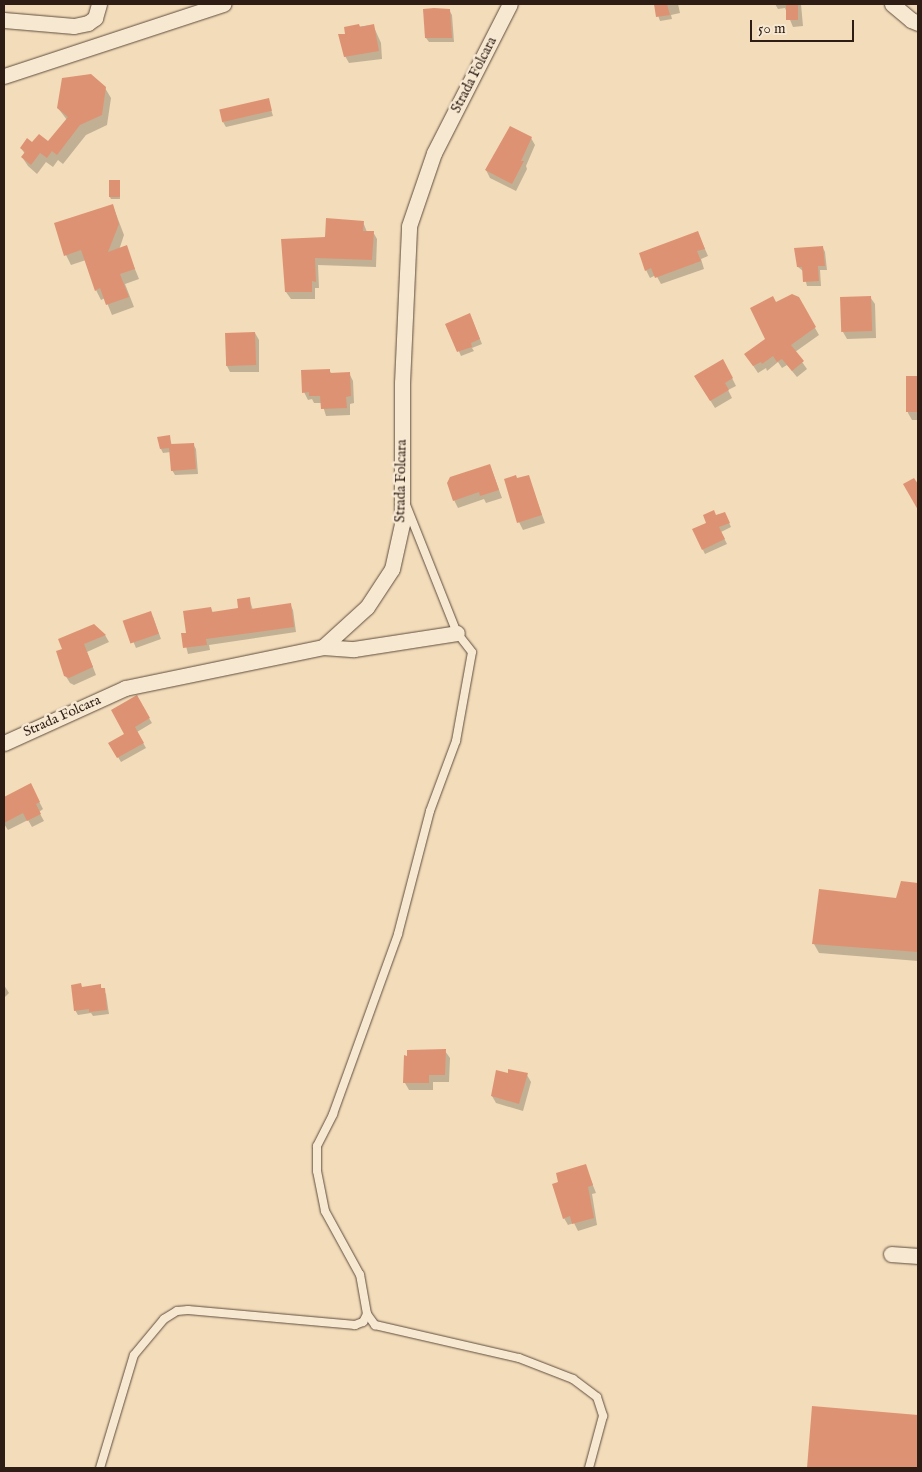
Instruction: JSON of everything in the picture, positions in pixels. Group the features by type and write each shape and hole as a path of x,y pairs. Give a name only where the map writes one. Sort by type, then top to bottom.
{"street":[{"path":"4,20 74,26 88,23 95,18 100,4"},
{"path":"4,76 223,4"},
{"name":"Strada Folcara","path":"4,743 125,688 323,647 367,607 392,570 402,524 402,383 409,226 434,153 510,4"},
{"path":"892,4 911,20 918,23"},
{"path":"323,647 354,649 456,633"},
{"path":"891,1254 918,1256"}],"lane":[{"path":"402,494 456,633 472,652 456,741 430,811 398,934 333,1114 324,1128 318,1146 317,1171 325,1211 360,1275 367,1314 375,1325 519,1358 573,1379 597,1396 603,1416 589,1468"},
{"path":"100,1468 134,1355 164,1319 177,1311 188,1310 355,1325 363,1322 367,1314"}],"building":[{"path":"654,4 667,4 670,15 656,17"},
{"path":"786,4 798,4 798,20 786,20"},
{"path":"423,9 450,9 452,38 425,38"},
{"path":"359,24 360,27 374,24 379,51 344,57 338,34 345,34 344,27"},
{"path":"91,74 106,87 102,115 80,125 57,155 52,151 47,158 40,153 31,165 21,157 25,152 20,148 27,138 32,142 39,134 48,141 68,117 57,108 62,78"},
{"path":"269,98 272,111 222,122 219,109"},
{"path":"510,126 532,137 521,161 524,161 512,184 485,170"},
{"path":"109,180 120,180 120,197 109,197"},
{"path":"113,204 119,224 108,252 127,245 135,269 120,274 129,297 106,305 100,288 95,291 81,250 64,256 54,223"},
{"path":"326,218 364,221 363,231 374,231 372,260 315,258 316,282 312,281 312,292 285,292 281,239 325,237"},
{"path":"698,231 705,249 697,251 701,261 655,278 651,268 645,271 639,253"},
{"path":"823,246 825,266 818,266 819,281 803,282 802,267 797,267 794,248"},
{"path":"792,294 799,297 816,327 791,345 804,361 792,371 782,359 777,362 773,356 762,364 761,362 753,366 744,354 765,339 750,308 773,296 776,302"},
{"path":"871,296 872,331 841,332 840,297"},
{"path":"470,313 480,339 471,343 472,347 457,352 445,324"},
{"path":"255,332 256,365 226,366 225,333"},
{"path":"723,359 733,378 725,383 729,390 710,401 694,376"},
{"path":"330,369 330,373 350,372 351,396 346,397 347,408 321,409 320,396 309,396 309,392 302,393 301,370"},
{"path":"906,376 918,376 918,412 906,412"},
{"path":"170,435 171,444 194,443 196,469 171,471 169,448 160,449 157,437"},
{"path":"490,464 499,490 480,496 479,492 453,501 447,483 450,477"},
{"path":"516,475 517,478 529,475 542,515 517,523 504,479"},
{"path":"914,478 918,484 918,510 903,484"},
{"path":"714,510 716,515 725,512 730,523 719,527 725,539 702,550 692,529 706,523 703,515"},
{"path":"250,597 251,609 291,603 294,627 206,639 207,645 183,648 181,633 186,633 183,611 211,607 212,612 238,608 237,599"},
{"path":"151,611 159,634 130,643 123,621"},
{"path":"94,624 106,635 84,644 93,667 69,678 64,676 56,651 62,649 58,639"},
{"path":"137,695 150,718 135,727 144,743 117,758 108,743 124,734 111,710"},
{"path":"31,783 40,802 36,804 41,814 27,821 23,813 4,823 4,797"},
{"path":"901,881 918,883 918,952 812,944 819,889 896,898"},
{"path":"81,983 82,987 101,984 101,988 105,988 107,1010 89,1012 89,1009 74,1011 71,985"},
{"path":"446,1049 445,1075 429,1075 429,1083 403,1083 404,1055 407,1056 407,1050"},
{"path":"508,1069 528,1073 519,1104 491,1096 496,1070 508,1073"},
{"path":"586,1164 593,1185 588,1187 594,1218 572,1224 570,1216 563,1219 552,1184 558,1182 556,1173"},
{"path":"812,1406 918,1415 918,1468 807,1468"}]}
